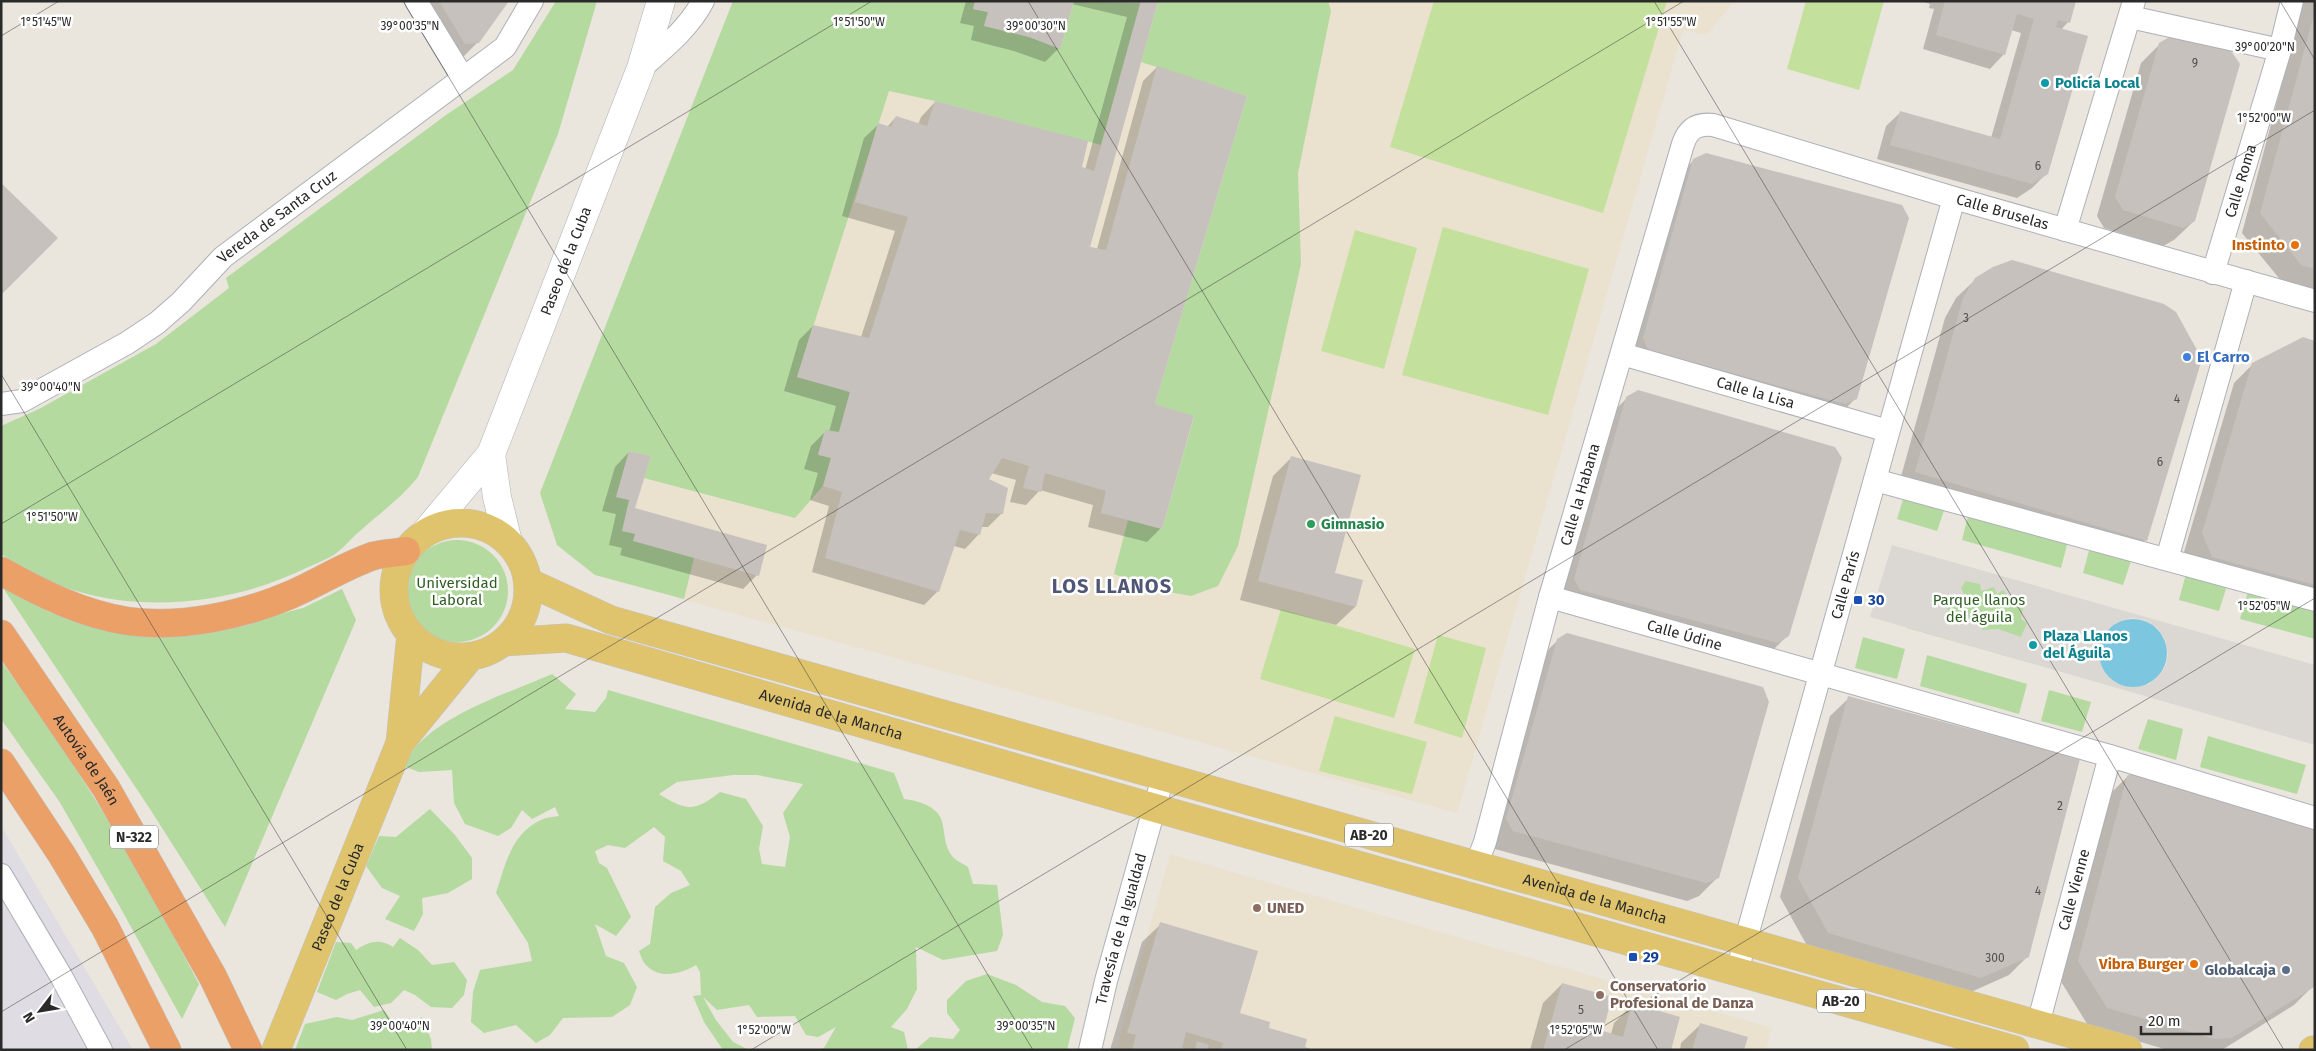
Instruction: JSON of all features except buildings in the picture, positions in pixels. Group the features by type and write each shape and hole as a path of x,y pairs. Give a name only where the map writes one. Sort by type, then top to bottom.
{"highway":[{"path":"1,571 42,594 86,610 128,621 175,622 232,614 289,596 374,556 416,542"},
{"name":"Autovía de Jaén","path":"1,634 106,788 213,977 248,1050"},
{"path":"1,763 62,855 105,927 167,1050"}],"main road":[{"name":"Paseo de la Cuba","path":"491,454 641,68 661,1"},
{"path":"491,454 497,497 508,542"},
{"path":"416,542 442,526 459,523 477,525 494,531 508,542 519,556 528,582 527,605 519,625 504,642 488,652 470,657 448,656 428,648 410,634 399,616 394,596 396,572 416,542 491,454"},
{"name":"Avenida de la Mancha","path":"528,582 611,620 2128,1050"},
{"name":"Paseo de la Cuba","path":"276,1050 400,743 410,634"},
{"name":"Avenida de la Mancha","path":"504,642 566,638 1154,808 2015,1050"},
{"name":"Paseo de la Cuba","path":"400,743 470,657"}],"street":[{"path":"416,1 462,78"},
{"name":"Vereda de Santa Cruz","path":"1,404 22,401 126,344 157,323 181,302 222,257 505,47 532,1"},
{"name":"Paseo de la Cuba","path":"641,68 673,41 698,12 703,1"},
{"name":"Calle Roma","path":"2213,273 2280,50 2292,1"},
{"path":"2065,230 2132,9 2280,50"},
{"name":"Calle Bruselas","path":"1694,128 1702,123 1713,125 1954,198 2315,301"},
{"name":"Calle la Habana","path":"1476,865 1488,834 1550,598 1683,144 1686,134 1694,128"},
{"name":"Calle París","path":"1737,971 1954,198"},
{"path":"2167,559 2246,281"},
{"name":"Calle la Lisa","path":"1622,354 1888,431"},
{"path":"1875,480 2315,600"},
{"name":"Calle Údine","path":"1550,598 1820,674"},
{"path":"1820,674 2110,756 2315,818"},
{"name":"Calle Vienne","path":"2032,1023 2110,756"},
{"path":"1154,808 1163,776"},
{"name":"Travesía de la Igualdad","path":"1090,1050 1106,981 1154,808"},
{"path":"1,875 62,976 101,1050"},
{"path":"2019,1050 2032,1023"}],"shaded area":[{"path":"733,1 1734,1 1707,35 1683,30 1457,813 595,575 557,545 540,493"},
{"name":"Plaza Llanos del Águila","path":"1892,545 2315,665 2315,745 1870,617","holes":["1966,581 1980,584 1981,591 1994,587 1997,594 2003,590 2009,597 2011,604 2023,608 2021,619 2027,623 2021,637 1998,629 1982,630 1983,620 1973,622 1968,615 1955,623 1946,607 1955,600 1966,598 1961,588","2131,618 2145,620 2157,628 2165,639 2168,654 2166,665 2158,677 2149,684 2135,687 2122,685 2111,679 2102,667 2099,651 2102,638 2108,630 2118,622"]},
{"path":"1,826 133,1050 1,1050"},
{"name":"UNED","path":"1170,854 1772,1028 1766,1050 1116,1050"}],"green space":[{"path":"556,1 597,1 558,134 418,477 405,492 335,554 268,584 230,595 190,601 150,602 110,599 72,590 35,575 1,554 1,426 39,409 156,344 229,288 226,278 446,115 513,70"},
{"path":"733,1 975,1 973,9 988,12 984,26 1029,37 1060,48 1074,1 1140,3 1101,145 935,101 889,91 797,377 850,392 839,432 825,431 818,454 831,458 823,486 795,518 644,478 651,456 629,451 616,497 629,500 635,534 694,558 684,599 595,575 557,545 540,493"},
{"path":"1158,1 1328,1 1331,11 1298,173 1301,264 1238,546 1218,586 1191,596 1158,590 1114,574 1128,520 1162,529 1194,417 1155,404 1247,96 1141,62"},
{"path":"1434,1 1667,1 1603,213 1390,147"},
{"path":"1806,1 1884,1 1859,90 1787,69"},
{"path":"1443,227 1589,269 1548,415 1402,375"},
{"path":"1355,230 1417,248 1384,369 1321,351"},
{"path":"1906,490 1947,502 1937,531 1897,519"},
{"path":"1970,508 2069,537 2061,568 1962,540"},
{"name":"Universidad Laboral","path":"457,540 476,544 493,555 504,572 508,591 504,610 493,627 476,638 457,642 438,638 421,627 410,610 406,591 410,572 421,555 438,544"},
{"path":"2091,543 2133,555 2123,585 2083,573"},
{"name":"Parque llanos del águila","path":"1926,555 2050,590 2031,663 1907,628"},
{"path":"2187,570 2228,582 2219,611 2179,600"},
{"path":"3,588 51,613 85,624 216,630 303,608 342,589 356,620 225,927 150,809"},
{"path":"2249,588 2315,607 2315,639 2240,619"},
{"path":"1281,609 1415,649 1394,718 1260,679"},
{"path":"1438,635 1486,648 1462,738 1414,723"},
{"path":"1863,637 1905,649 1897,679 1855,668"},
{"path":"1927,655 2027,684 2019,714 1920,686"},
{"path":"1,661 56,738 107,818 155,901 199,984 182,1019 59,801 1,719"},
{"path":"552,674 576,694 565,709 595,712 606,698 608,690 894,773 904,799 923,803 938,814 950,853 959,862 968,867 973,884 997,885 1003,935 997,951 943,960 916,947 917,989 907,1009 891,1027 904,1032 908,1050 817,1050 824,1048 836,1027 818,1037 806,1035 795,1016 757,1017 749,1005 717,1010 703,997 716,1020 733,1042 749,1050 723,1050 704,1022 693,996 701,995 700,972 696,965 678,973 659,973 646,965 639,951 650,944 655,907 671,893 690,885 681,871 663,861 665,837 654,827 625,848 608,845 595,851 599,863 607,868 631,917 616,936 595,924 606,956 624,963 637,987 630,1005 612,1017 563,1018 550,1035 536,1043 516,1025 484,1033 471,1022 473,992 480,970 532,961 528,943 496,893 503,871 511,850 524,832 543,819 559,816 555,807 532,819 522,810 511,828 498,836 465,824 454,803 452,770 419,772 406,767 414,749 443,724 478,705","holes":["733,775 757,775 803,784 783,813 790,837 785,867 762,864 759,849 763,826 746,799 720,792 704,803 690,807 676,804 659,794 677,782"]},
{"path":"2049,690 2091,702 2082,732 2041,721"},
{"path":"1335,716 1427,742 1412,794 1319,771"},
{"path":"2148,719 2183,729 2176,760 2138,749"},
{"path":"2208,736 2306,765 2297,794 2200,767"},
{"path":"430,809 455,835 472,858 472,879 448,893 422,898 423,914 414,931 385,919 400,896 382,888 366,866 379,836 396,837"},
{"path":"400,938 418,950 432,965 454,962 467,980 464,995 452,1008 431,1007 415,995 404,990 391,1003 374,1007 360,990 336,1000 317,992 336,942 351,943 356,950 374,942 388,944 393,947"},
{"path":"987,974 1016,985 1042,1002 1065,1006 1075,1018 1067,1050 915,1050 930,1037 953,1039 960,1030 947,1013 947,1000 966,981"},
{"path":"384,1010 392,1021 409,1023 422,1017 431,1039 432,1050 295,1050 305,1024 337,1017 352,1020"}],"water":[{"path":"2126,619 2140,619 2152,624 2162,634 2167,646 2167,660 2162,672 2152,682 2140,687 2126,687 2114,682 2104,672 2099,660 2099,646 2104,634 2114,624"}],"place":[{"name":"Policía Local","path":"2045,83"},
{"name":"Instinto","path":"2295,245"},
{"name":"El Carro","path":"2187,357"},
{"name":"Gimnasio","path":"1311,524"},
{"name":"30","path":"1858,600"},
{"name":"Plaza Llanos del Águila","path":"2033,645"},
{"name":"UNED","path":"1257,908"},
{"name":"29","path":"1633,957"},
{"name":"Vibra Burger","path":"2194,964"},
{"name":"Globalcaja","path":"2286,970"},
{"name":"Conservatorio Profesional de Danza","path":"1600,995"}],"district":[{"name":"LOS LLANOS","path":"1112,586"}]}
